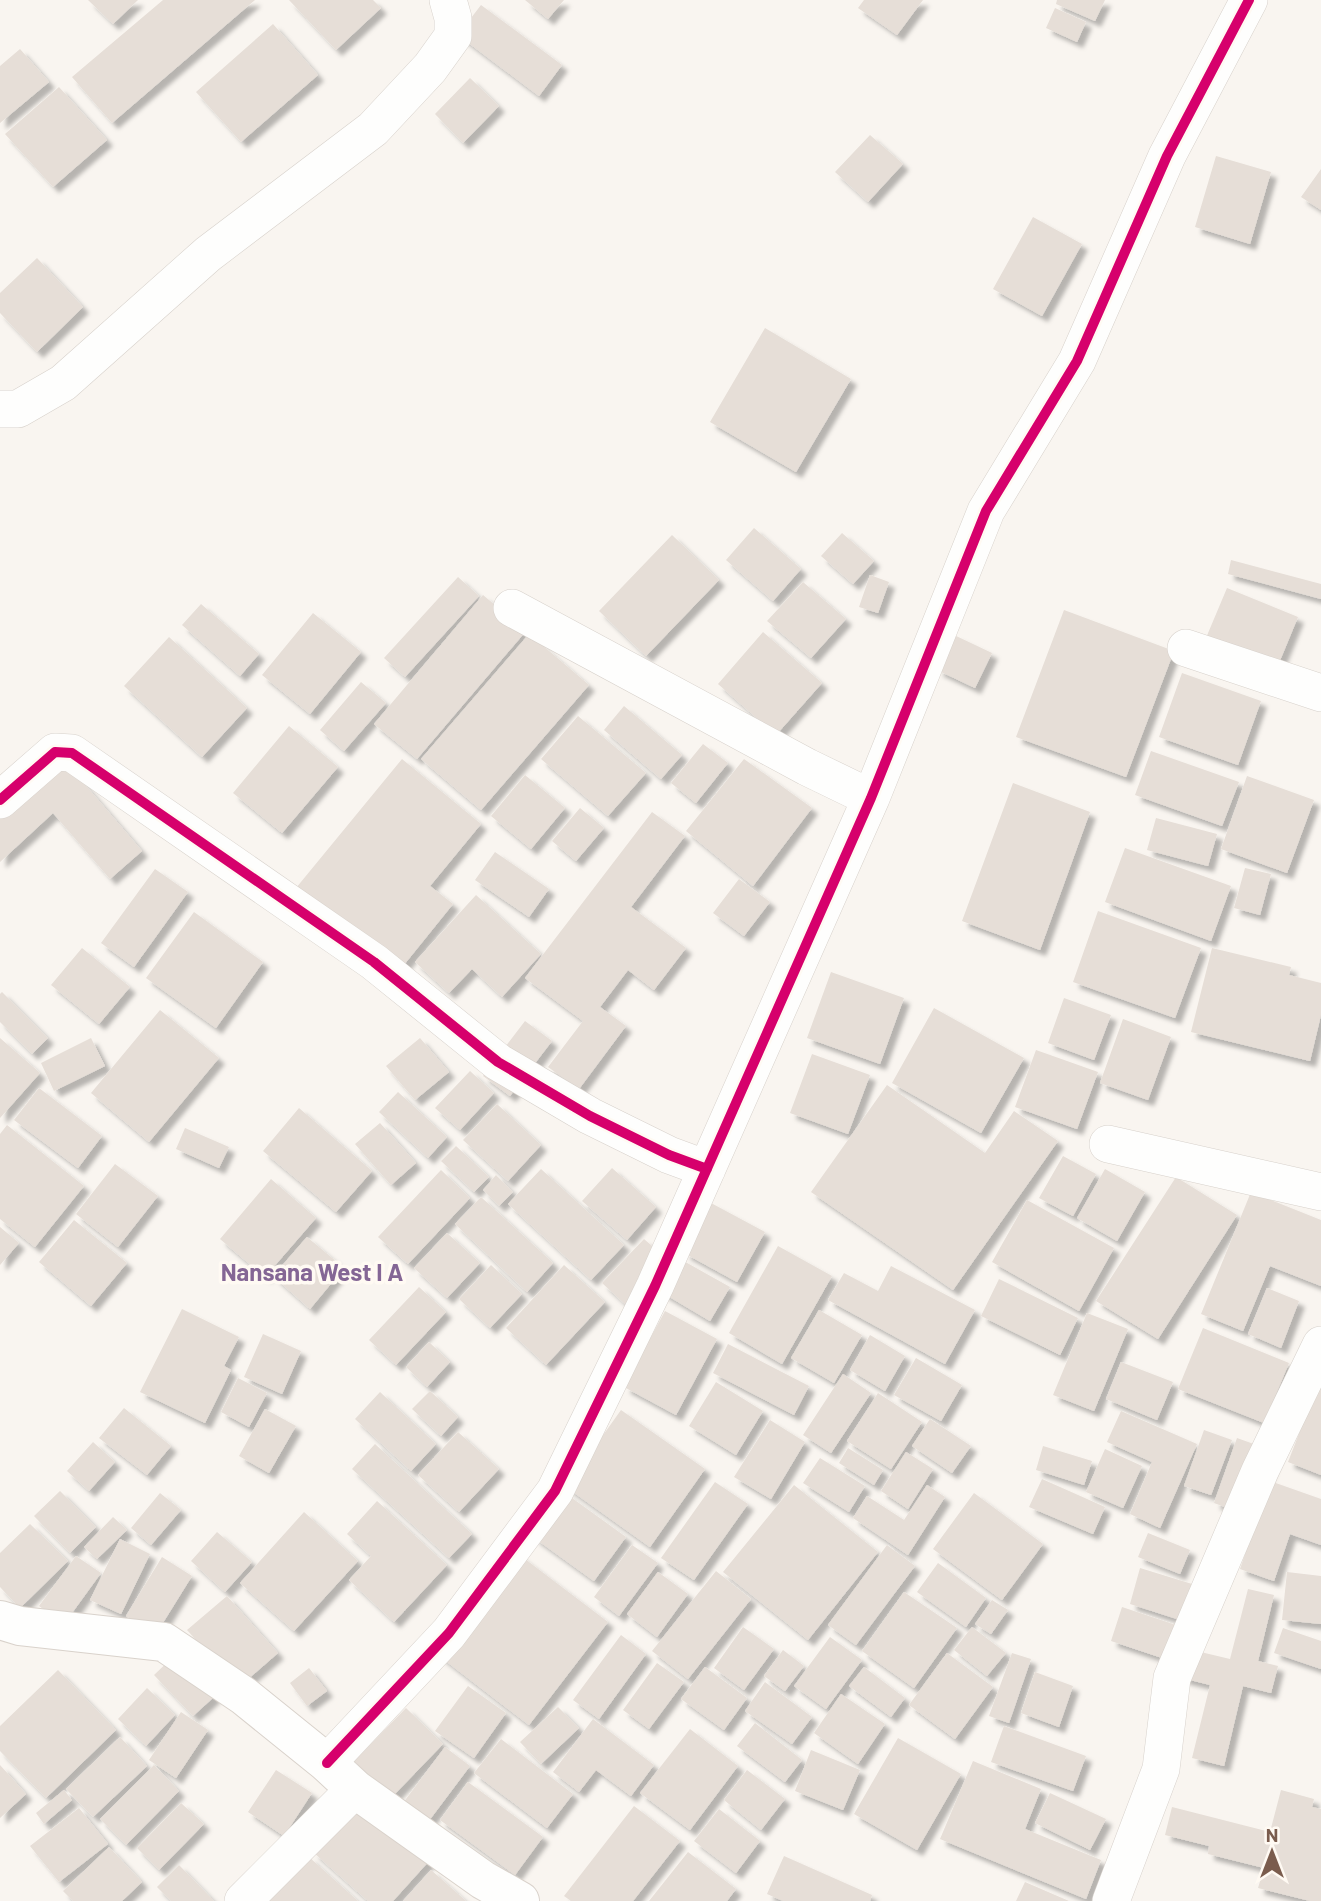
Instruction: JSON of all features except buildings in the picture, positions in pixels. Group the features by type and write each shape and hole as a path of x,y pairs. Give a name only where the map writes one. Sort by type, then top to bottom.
{"street":[{"path":"0,409 18,409 63,383 208,254 373,129 430,68 453,36 453,18 448,0"},
{"path":"327,1763 449,1633 555,1491 655,1286 871,798 986,510 1077,361 1167,156 1249,0"},
{"path":"512,608 807,767 871,798"},
{"path":"1186,648 1321,694"},
{"path":"0,800 55,752 72,753 374,962 498,1062 590,1116 669,1155 707,1169"},
{"path":"1108,1144 1321,1192"},
{"path":"1111,1901 1161,1769 1172,1678 1260,1471 1321,1345"},
{"path":"0,1620 20,1626 164,1642 244,1696 355,1789 483,1880 520,1901"},
{"path":"243,1901 355,1789"}],"cycle path":[{"path":"327,1763 449,1633 555,1491 655,1286 871,798 986,511 1077,361 1167,156 1249,0"},
{"path":"0,800 55,752 72,753 374,962 498,1062 590,1116 669,1155 707,1169"}],"district":[{"name":"Nansana West I A","path":"312,1271"}]}
